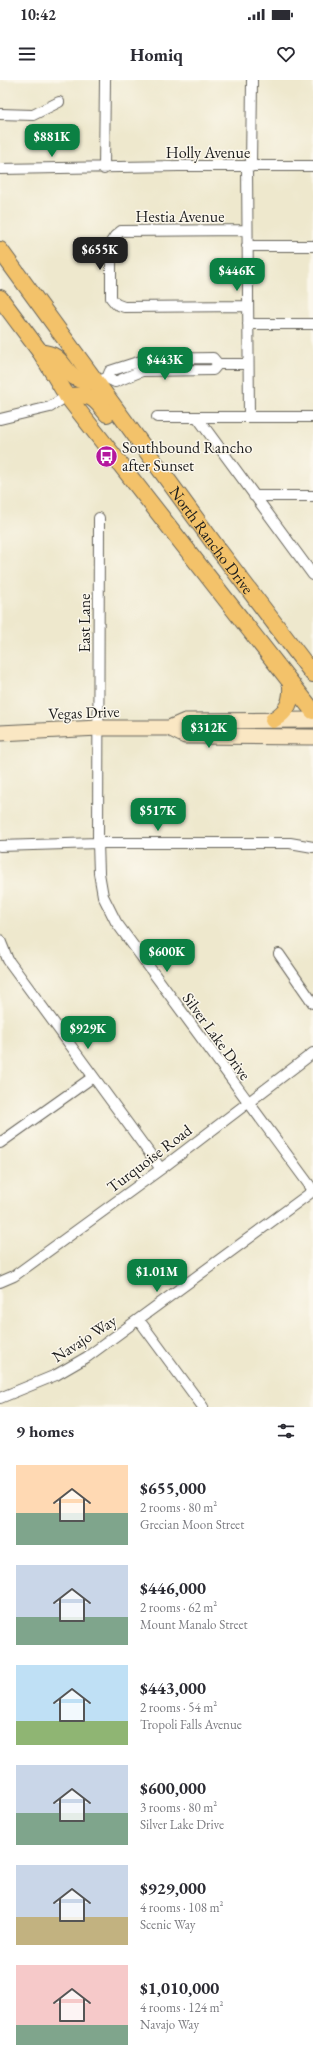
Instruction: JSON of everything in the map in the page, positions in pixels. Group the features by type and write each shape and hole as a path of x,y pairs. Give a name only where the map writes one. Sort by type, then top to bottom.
{"main road":[{"name":"North Rancho Drive","path":"0,250 101,380 127,426 313,674"},
{"name":"North Rancho Drive","path":"0,298 41,353 67,396 291,684 313,710"},
{"path":"41,353 52,354 58,358 77,380 85,382 101,380"},
{"path":"67,396 89,396 97,401 112,421 127,426"},
{"path":"273,720 289,706 291,684"},
{"name":"Vegas Drive","path":"0,733 99,728 170,728 185,721 313,720"},
{"name":"Vegas Drive","path":"170,728 186,736 313,737"}],"street":[{"path":"104,168 105,80"},
{"path":"249,417 247,230 252,80"},
{"path":"0,114 33,115 59,102"},
{"name":"Holly Avenue","path":"0,169 179,166 313,166"},
{"name":"Hestia Avenue","path":"247,230 121,231 111,242 111,298 116,304 124,307 248,306"},
{"path":"247,246 313,246"},
{"path":"248,324 313,324"},
{"path":"101,380 115,382 142,371 213,370 218,364 248,364"},
{"path":"0,419 50,407 67,396"},
{"path":"157,417 313,417"},
{"path":"197,417 313,575"},
{"path":"254,496 313,496"},
{"name":"East Lane","path":"98,518 99,728"},
{"name":"Silver Lake Drive","path":"99,728 98,843 99,873 103,896 116,922 313,1190"},
{"path":"0,846 98,843 290,843 313,847"},
{"path":"0,940 8,960 161,1169"},
{"path":"278,954 313,1003"},
{"name":"Turquoise Road","path":"0,1282 14,1276 161,1169 313,1053"},
{"path":"0,1144 93,1077"},
{"name":"Navajo Way","path":"0,1398 62,1371 87,1357 313,1190"},
{"path":"139,1320 201,1406"}],"place":[{"name":"Southbound Rancho after Sunset","path":"106,456"}]}
